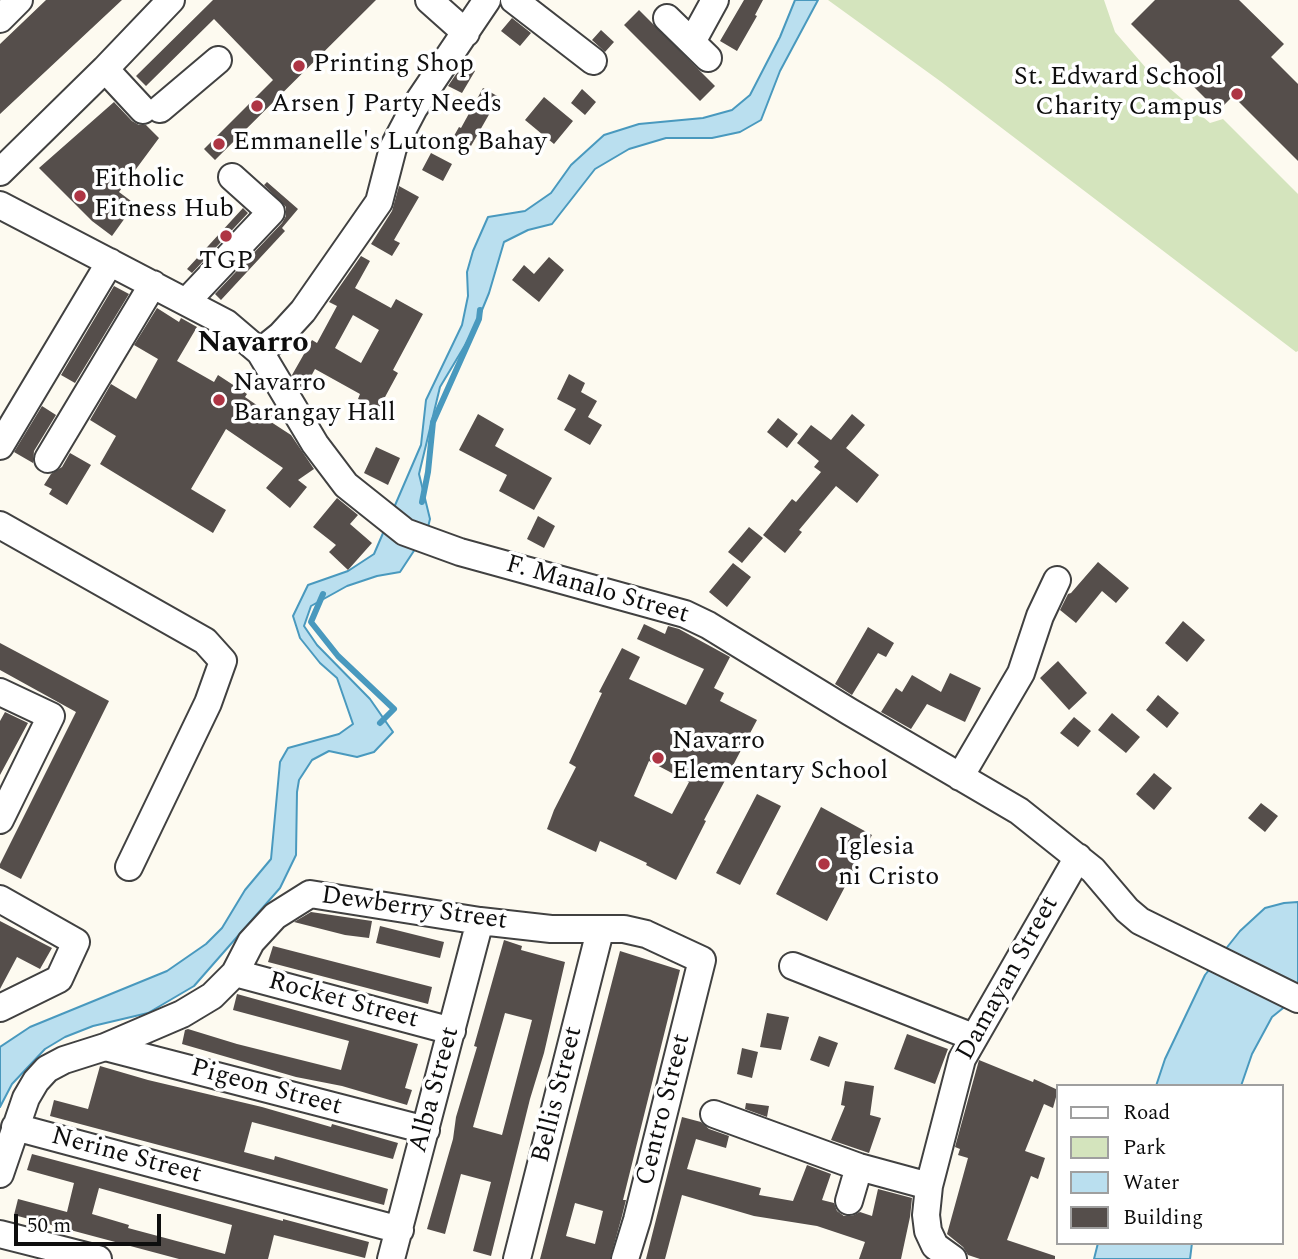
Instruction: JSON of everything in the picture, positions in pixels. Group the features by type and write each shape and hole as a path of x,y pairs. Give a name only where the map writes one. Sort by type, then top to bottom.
{"street":[{"path":"0,19 19,0"},
{"path":"0,172 171,0"},
{"path":"429,0 466,33"},
{"path":"260,352 281,335 303,311 379,202 393,148 414,108 487,0"},
{"path":"514,0 593,61"},
{"path":"667,18 700,50 715,0"},
{"path":"105,69 152,110 218,60"},
{"path":"186,302 271,212 232,177"},
{"name":"F. Manalo Street","path":"0,205 226,323 260,352 315,444 346,485 405,532 460,552 685,614 708,625 1019,811 1102,878 1127,910 1140,921 1298,999"},
{"path":"0,446 110,262"},
{"path":"48,459 153,284"},
{"path":"0,525 205,641 223,661 208,703 129,867"},
{"path":"960,777 1021,673 1040,616 1056,580"},
{"path":"0,692 51,716 0,820"},
{"name":"Damayan Street","path":"953,1259 935,1246 928,1231 926,1215 929,1186 962,1059 1078,857"},
{"name":"Dewberry Street","path":"0,1174 26,1098 47,1069 182,1014 212,996 235,973 251,942 275,916 310,894 481,921 551,929 624,929 646,934 702,960"},
{"path":"0,899 76,942 58,978 0,1008"},
{"name":"Alba Street","path":"391,1259 481,921"},
{"name":"Bellis Street","path":"517,1259 600,931"},
{"name":"Centro Street","path":"625,1259 702,960"},
{"path":"793,967 973,1037"},
{"name":"Rocket Street","path":"235,973 452,1031"},
{"name":"Pigeon Street","path":"105,1047 426,1130"},
{"path":"714,1114 859,1167 929,1186"},
{"name":"Nerine Street","path":"15,1127 400,1230"},
{"path":"849,1201 859,1167"},
{"path":"0,1234 98,1259"}],"green space":[{"path":"828,0 1104,0 1115,32 1146,68 1210,123 1223,119 1298,194 1298,351 940,81"}],"water":[{"path":"795,0 818,0 780,71 761,120 740,132 712,138 666,138 629,149 595,169 552,224 528,230 504,242 489,293 473,332 440,387 419,474 430,519 427,531 400,572 347,586 311,606 304,626 317,645 370,699 393,732 374,752 357,757 329,751 312,760 299,780 296,855 280,888 194,986 148,1013 93,1026 65,1037 45,1049 12,1084 0,1107 0,1047 30,1027 167,971 206,944 222,928 245,890 271,859 280,762 288,748 339,734 353,724 337,678 320,663 300,638 293,616 308,585 348,571 374,554 421,445 426,400 462,325 468,296 467,272 488,217 525,211 551,193 571,165 604,135 639,124 703,118 732,110 750,95 780,37"},
{"path":"1298,902 1298,996 1272,1017 1252,1054 1242,1084 1157,1084 1165,1059 1205,975 1240,931 1265,908"},
{"path":"1098,1245 1192,1245 1190,1259 1094,1259"}],"building":[{"path":"46,0 122,0 0,114 0,44"},
{"path":"213,0 376,0 215,160 204,149 273,80 214,19 146,86 136,76"},
{"path":"744,0 763,0 737,51 720,41"},
{"name":"St. Edward School Charity Campus","path":"1155,0 1239,0 1284,44 1271,57 1298,84 1298,161 1233,96 1218,111 1131,24"},
{"path":"639,10 715,86 700,101 624,25"},
{"path":"512,18 531,33 520,46 501,31"},
{"path":"601,30 614,42 605,52 592,40"},
{"path":"463,64 475,71 462,93 448,86"},
{"path":"483,88 499,97 467,153 450,143"},
{"path":"582,89 596,102 585,115 571,103"},
{"path":"544,97 573,121 554,144 525,120"},
{"path":"114,102 132,121 146,125 159,138 119,192 135,204 112,236 92,221 39,168"},
{"path":"431,153 452,164 443,181 422,170"},
{"path":"267,182 298,209 282,228 285,231 221,300 215,294 286,216 286,207 264,185"},
{"path":"399,186 419,197 394,240 400,243 392,256 371,244 392,211"},
{"path":"243,208 248,213 192,273 187,269"},
{"path":"361,256 370,261 355,288 391,308 396,299 423,314 393,370 398,373 378,410 358,399 360,394 315,369 304,389 292,375 312,340 317,343 337,306 329,302","holes":["353,315 379,330 361,363 335,348"]},
{"path":"549,257 564,270 539,302 512,280 524,265 534,274"},
{"path":"114,286 129,294 75,383 61,375"},
{"path":"157,308 179,322 181,318 197,327 177,361 214,382 218,375 247,394 245,397 274,417 271,422 291,435 314,469 298,480 307,487 290,508 266,488 283,468 226,429 191,489 226,510 213,533 100,464 116,436 90,420 111,384 136,399 158,359 134,345"},
{"path":"569,374 585,383 581,392 597,401 588,417 602,425 590,445 564,430 576,409 557,399"},
{"path":"42,406 56,415 34,451 33,463 14,452"},
{"path":"478,414 504,429 495,446 552,478 534,510 499,491 507,475 459,450"},
{"path":"852,414 865,425 846,448 879,475 857,503 836,486 799,530 802,532 785,553 763,535 792,499 796,502 821,472 814,467 819,461 797,443 811,425 831,440"},
{"path":"778,418 798,434 787,448 767,432"},
{"path":"376,447 400,458 388,485 364,473"},
{"path":"70,453 91,465 67,505 49,494 52,489 44,485 51,474 62,467"},
{"path":"337,498 358,515 350,524 372,543 348,570 329,552 336,545 313,527"},
{"path":"538,516 555,526 544,548 527,539"},
{"path":"749,527 763,538 742,563 728,552"},
{"path":"1098,562 1129,588 1116,603 1102,591 1076,623 1060,610 1068,594"},
{"path":"733,563 751,577 727,607 709,592"},
{"path":"1183,621 1205,640 1187,662 1165,643"},
{"name":"Navarro Elementary School","path":"644,624 665,634 668,626 679,629 730,657 714,688 724,693 720,701 757,720 704,820 706,821 676,880 600,841 596,852 547,829 576,767 569,763 602,693 599,692 622,648 640,657 629,679 686,705 704,669 637,639","holes":["649,761 689,782 672,814 634,796"]},
{"path":"868,627 894,643 886,657 878,653 852,695 835,684"},
{"path":"0,643 109,701 21,879 0,868 0,864 76,712 0,670"},
{"path":"1058,661 1087,693 1069,710 1040,678"},
{"path":"950,673 981,688 965,722 927,704 911,729 881,712 896,688 902,692 912,675 941,692"},
{"path":"1158,695 1179,713 1167,728 1146,710"},
{"path":"5,712 28,723 0,775 0,721"},
{"path":"1112,713 1140,737 1126,753 1098,730"},
{"path":"1074,717 1091,731 1078,747 1060,733"},
{"path":"1154,773 1172,788 1154,810 1136,794"},
{"path":"757,794 781,806 740,885 716,873"},
{"path":"1261,803 1278,816 1265,832 1248,818"},
{"name":"Iglesia ni Cristo","path":"821,807 872,835 827,921 776,894"},
{"path":"311,912 372,921 369,938 294,922"},
{"path":"0,921 52,948 40,969 17,957 0,989"},
{"path":"380,926 444,942 440,958 376,943"},
{"path":"504,940 522,946 521,950 565,962 491,1256 473,1251 491,1182 461,1174 445,1234 427,1229 477,1047 474,1046","holes":["505,1013 532,1020 502,1135 473,1127"]},
{"path":"273,946 432,987 428,1004 268,962"},
{"path":"620,951 680,970 610,1259 540,1259","holes":["575,1203 603,1211 595,1244 566,1236"]},
{"path":"237,994 418,1044 405,1088 412,1090 407,1105 182,1044 185,1030 188,1029 341,1070 349,1041 233,1010"},
{"path":"767,1013 789,1017 781,1050 760,1047"},
{"path":"907,1034 948,1049 935,1084 894,1069"},
{"path":"819,1036 838,1043 829,1067 810,1060"},
{"path":"742,1048 758,1052 752,1078 737,1074"},
{"path":"979,1060 1056,1089 1053,1108 1044,1104 1025,1151 1045,1158 1038,1179 1031,1176 1007,1240 1055,1256 1055,1259 980,1259 968,1255 963,1247 947,1234 968,1158 958,1155 960,1149 955,1147"},
{"path":"100,1066 398,1143 393,1159 252,1122 244,1152 274,1160 275,1156 388,1189 384,1205 50,1116 54,1100 88,1109"},
{"path":"845,1081 874,1086 870,1115 881,1118 869,1153 831,1140 845,1106 841,1105"},
{"path":"746,1103 769,1106 767,1117 745,1109"},
{"path":"682,1117 701,1122 709,1129 729,1136 726,1148 696,1139 687,1169 761,1188 759,1195 793,1201 807,1165 831,1174 822,1200 834,1203 837,1211 844,1216 860,1212 872,1216 878,1189 912,1198 901,1259 859,1259 865,1242 817,1226 754,1216 682,1195 665,1259 646,1259"},
{"path":"32,1154 369,1242 365,1258 274,1235 268,1259 179,1259 14,1215 18,1199 67,1212 74,1183 27,1170","holes":["99,1188 232,1225 225,1254 128,1228 129,1225 92,1214"]}],"waterway":[{"path":"422,502 433,422 479,319 480,310"},
{"path":"323,594 311,622 338,656 394,709 380,723"}],"place":[{"name":"Printing Shop","path":"299,66"},
{"name":"St. Edward School Charity Campus","path":"1237,94"},
{"name":"Arsen J Party Needs","path":"257,106"},
{"name":"Emmanelle's Lutong Bahay","path":"219,144"},
{"name":"Fitholic Fitness Hub","path":"80,196"},
{"name":"TGP","path":"226,236"},
{"name":"Navarro Barangay Hall","path":"219,400"},
{"name":"Navarro Elementary School","path":"658,758"},
{"name":"Iglesia ni Cristo","path":"824,864"}],"district":[{"name":"Navarro","path":"253,345"}]}
